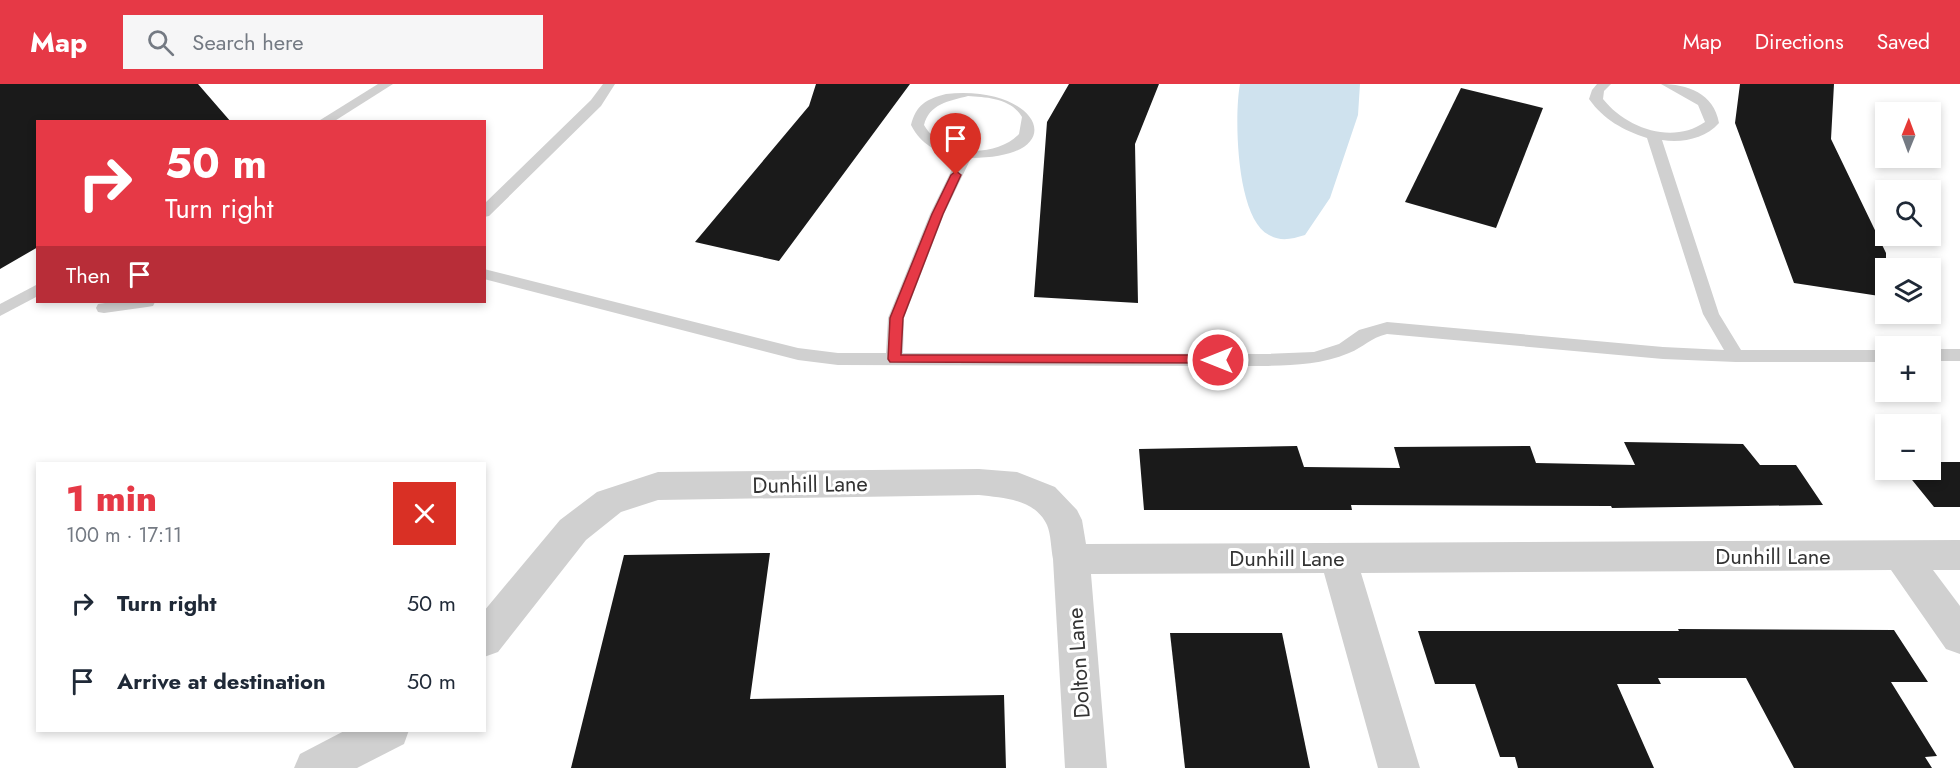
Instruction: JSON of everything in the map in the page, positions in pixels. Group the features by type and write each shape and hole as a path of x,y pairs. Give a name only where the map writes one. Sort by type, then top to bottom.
{"street":[{"name":"Dunhill Lane","path":"486,637 573,530 609,502 658,486 979,482 1017,486 1043,497 1064,520 1071,559 1960,555"},
{"path":"1901,555 1960,637"},
{"path":"1338,557 1399,768"},
{"name":"Dolton Lane","path":"1071,559 1086,768"},
{"path":"315,768 385,732"}],"lane":[{"path":"325,120 387,84"},
{"path":"486,211 596,103 609,84"},
{"path":"1605,84 1598,90 1596,99 1602,110 1614,120 1653,134 1673,137 1705,131 1712,123 1712,114 1705,104 1692,94 1667,84"},
{"path":"987,88 1017,103 1027,112 1030,123 1027,134 1018,143 1003,150 966,155 932,146 922,137 917,127 918,117 924,108 936,100 987,88"},
{"path":"1653,134 1711,314 1736,356"},
{"path":"894,359 896,318 937,214 966,155"},
{"path":"486,275 798,354 838,359 1264,360 1315,358 1345,348 1365,334 1387,328 1663,353 1736,356 1875,356"},
{"path":"0,311 36,290"},
{"path":"104,308 140,303"},
{"path":"1941,355 1960,355"}],"water":[{"path":"1240,84 1360,84 1358,115 1330,198 1305,235 1287,239 1273,237 1258,225 1250,209 1244,189 1238,142"}],"building":[{"path":"0,84 198,84 229,120 36,120 36,248 0,269"},
{"path":"816,84 910,84 779,261 695,242 809,106"},
{"path":"1069,84 1159,84 1135,144 1138,303 1034,297 1047,122"},
{"path":"1740,84 1834,84 1831,139 1875,230 1875,246 1883,246 1886,253 1886,258 1875,258 1875,295 1794,283 1735,123"},
{"path":"1461,88 1543,108 1496,228 1405,202"},
{"path":"1624,442 1743,444 1760,465 1796,465 1823,505 1612,508 1611,506 1351,505 1352,510 1144,510 1139,449 1297,446 1304,467 1400,468 1394,447 1530,446 1536,463 1635,465"},
{"path":"1941,462 1960,462 1960,507 1934,507 1912,480 1941,480"},
{"path":"770,553 750,699 1004,695 1006,768 571,768 624,555"},
{"path":"1678,629 1894,630 1928,682 1891,682 1937,756 1925,757 1932,768 1794,768 1746,678 1658,678 1661,684 1617,684 1654,768 1518,768 1515,757 1500,757 1475,684 1435,684 1418,631 1679,631"},
{"path":"1170,633 1282,633 1310,768 1185,768"}],"route":[{"path":"956,175 937,214 896,318 894,359 1218,360"}]}
